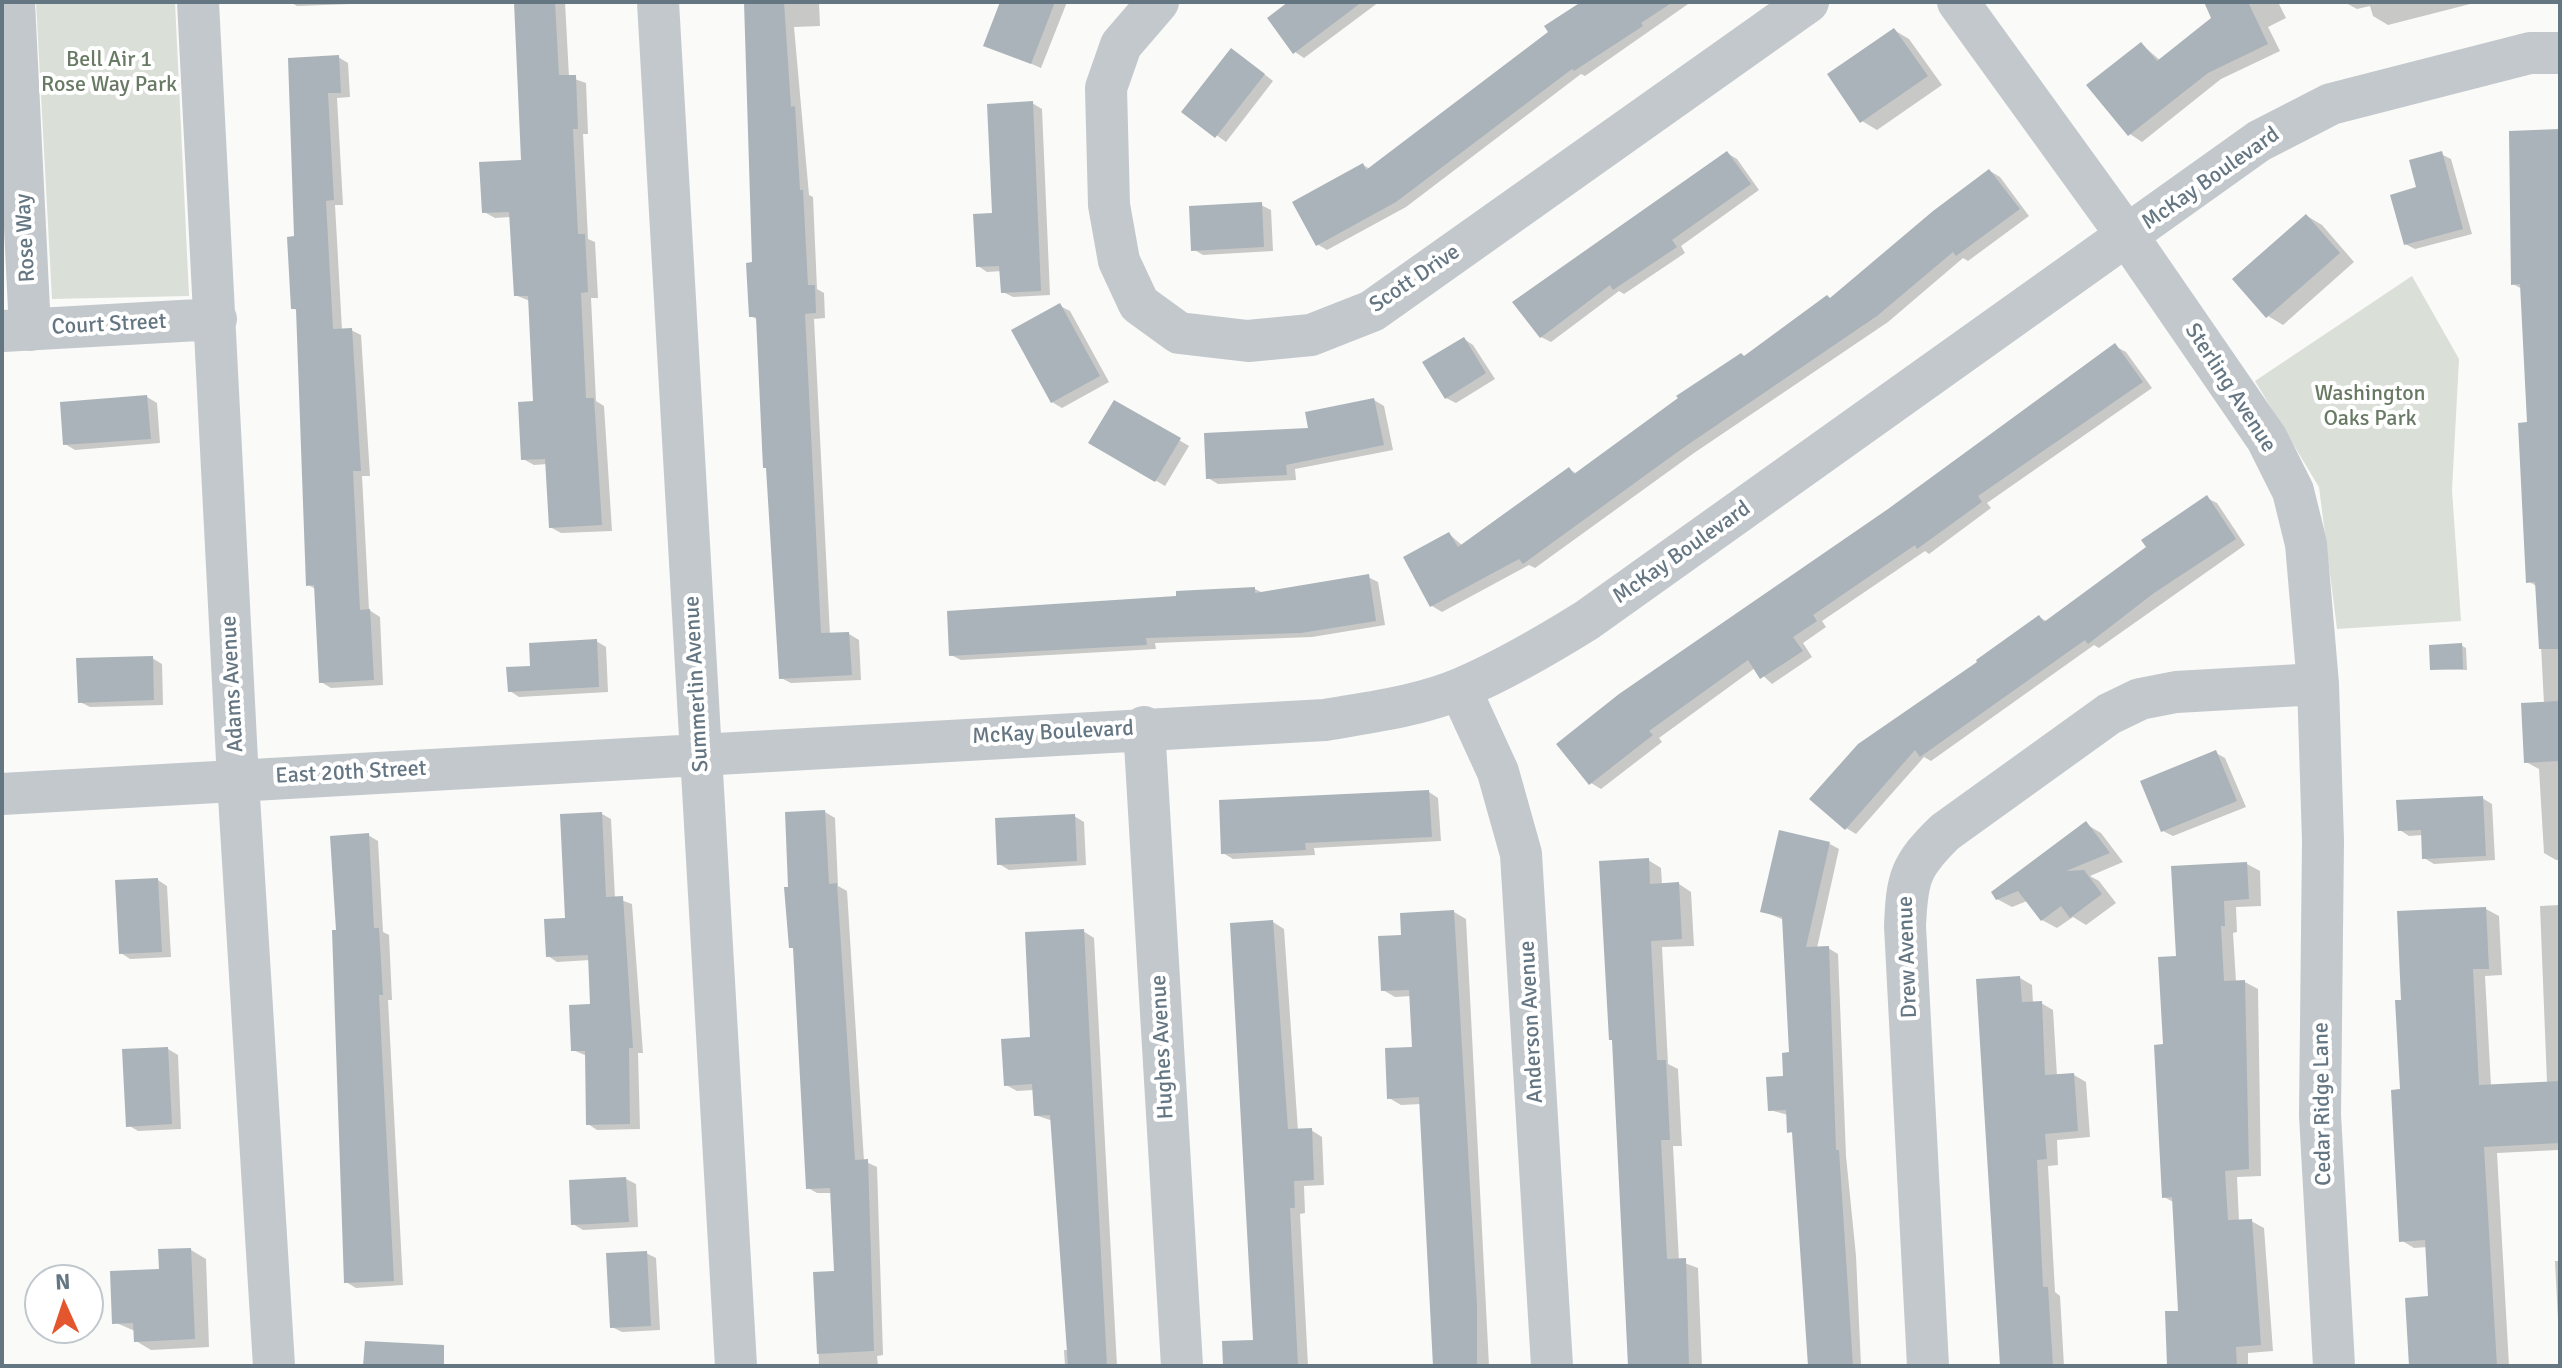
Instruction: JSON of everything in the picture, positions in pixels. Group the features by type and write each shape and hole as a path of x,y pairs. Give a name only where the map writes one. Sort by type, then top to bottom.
{"street":[{"name":"Rose Way","path":"14,2 16,331"},
{"name":"Adams Avenue","path":"198,2 238,780 274,1366"},
{"name":"Summerlin Avenue","path":"658,2 736,1366"},
{"name":"Scott Drive","path":"1158,2 1121,45 1106,88 1109,205 1119,261 1139,304 1179,333 1248,341 1311,335 1372,311 1808,2"},
{"name":"Sterling Avenue","path":"1958,2 2128,237 2267,439 2293,491 2306,544 2318,684 2323,841"},
{"name":"McKay Boulevard","path":"701,753 1144,727 1325,720 1392,709 1460,689 1532,654 1587,620 2259,141 2331,104 2530,53 2560,53"},
{"name":"Court Street","path":"16,331 216,319"},
{"name":"Drew Avenue","path":"1928,1366 1905,926 1906,883 1923,853 1945,832 2109,714 2140,699 2176,692 2318,684"},
{"name":"Anderson Avenue","path":"1460,689 1498,772 1521,854 1552,1366"},
{"name":"Hughes Avenue","path":"1144,727 1182,1366"},
{"name":"East 20th Street","path":"2,794 701,753"},
{"name":"Cedar Ridge Lane","path":"2323,841 2320,1115 2334,1366"}],"green space":[{"name":"Bell Air 1 Rose Way Park","path":"36,2 175,2 189,296 52,299"},
{"name":"Washington Oaks Park","path":"2412,276 2459,359 2452,490 2461,621 2337,629 2319,487 2255,381"}],"building":[{"path":"514,2 555,2 559,75 576,75 578,129 573,129 578,234 585,234 588,292 581,293 586,398 594,398 602,525 549,528 545,459 521,460 518,402 533,401 528,296 514,296 509,212 482,213 479,162 521,160"},
{"path":"744,2 784,2 791,107 795,106 800,190 803,190 808,285 815,285 816,313 805,314 821,633 849,632 852,675 779,679 766,468 763,468 756,317 749,317 746,263 752,262"},
{"path":"1000,2 1055,2 1031,64 983,46"},
{"path":"1288,2 1362,2 1293,54 1267,18"},
{"path":"1581,2 1673,2 1641,23 1643,26 1574,71 1572,69 1396,202 1316,246 1292,202 1363,163 1366,170 1548,32 1544,26"},
{"path":"2204,2 2248,2 2268,44 2208,73 2128,136 2086,85 2141,42 2157,61 2211,18"},
{"path":"1894,28 1928,76 1860,123 1827,74"},
{"path":"1231,48 1265,74 1215,138 1181,112"},
{"path":"339,55 341,93 328,93 334,200 326,201 333,329 352,328 361,471 353,471 360,610 370,609 374,680 319,683 314,585 306,586 296,309 291,309 287,237 294,236 288,58"},
{"path":"1033,101 1041,291 1001,293 999,266 976,267 973,214 992,213 987,104"},
{"path":"2560,129 2560,649 2539,649 2535,582 2526,583 2518,423 2527,422 2520,284 2511,285 2509,131"},
{"path":"1727,151 1751,184 1672,240 1677,247 1613,290 1610,285 1540,338 1512,302"},
{"path":"2442,151 2463,229 2404,245 2390,195 2416,187 2409,160"},
{"path":"1989,169 2020,209 1956,256 1953,252 1877,316 1683,448 1523,564 1519,559 1430,607 1403,557 1449,532 1458,547 1569,467 1574,474 1678,398 1676,396 1741,353 1744,356 1827,295 1830,298 1933,211"},
{"path":"1262,202 1264,247 1191,251 1189,206"},
{"path":"2306,214 2340,253 2266,318 2232,279"},
{"path":"1060,303 1100,376 1051,403 1011,330"},
{"path":"1464,337 1486,373 1445,399 1422,362"},
{"path":"2115,343 2143,382 1978,496 1982,502 1917,549 1915,545 1813,615 1817,621 1793,637 1803,651 1760,679 1748,660 1649,731 1653,735 1589,785 1556,744 1619,694 1888,509"},
{"path":"147,395 151,439 63,445 60,402"},
{"path":"1374,398 1384,445 1286,465 1287,475 1206,479 1204,433 1308,428 1305,412"},
{"path":"1114,400 1181,438 1155,482 1088,443"},
{"path":"2207,495 2236,539 2154,593 2088,644 2085,640 1920,757 1915,750 1845,830 1809,799 1858,744 2039,615 2044,622 2146,547 2141,540"},
{"path":"1369,574 1376,621 1301,633 1146,638 1147,645 949,656 947,611 1176,596 1176,591 1255,587 1255,593"},
{"path":"597,639 599,687 508,692 506,667 530,666 529,643"},
{"path":"2462,643 2463,669 2430,670 2429,645"},
{"path":"153,656 154,700 78,703 76,658"},
{"path":"2560,701 2560,761 2524,763 2521,703"},
{"path":"2216,750 2237,801 2161,832 2140,781"},
{"path":"1429,790 1432,837 1305,843 1306,850 1221,854 1219,800"},
{"path":"2483,796 2486,856 2422,859 2421,830 2398,831 2396,800"},
{"path":"825,810 829,884 837,883 855,1160 868,1159 874,1351 817,1354 813,1272 834,1271 830,1188 806,1189 793,948 789,948 784,887 788,887 785,812"},
{"path":"602,812 606,897 623,896 633,1048 629,1048 630,1124 586,1125 585,1051 571,1051 569,1005 590,1004 588,955 546,957 544,919 565,918 560,814"},
{"path":"1075,814 1077,861 997,865 995,818"},
{"path":"2086,821 2110,853 2066,871 2084,870 2102,894 2070,918 2061,906 2041,921 2018,891 1996,900 1991,892"},
{"path":"1779,830 1830,842 1806,947 1829,946 1836,1150 1839,1150 1853,1366 1808,1366 1792,1132 1787,1133 1786,1110 1768,1111 1766,1077 1783,1076 1782,1053 1789,1052 1782,917 1760,912"},
{"path":"369,833 374,928 379,928 383,995 379,995 394,1281 344,1283 332,930 336,930 330,836"},
{"path":"1649,858 1650,884 1679,882 1682,939 1651,941 1657,1060 1666,1060 1670,1140 1661,1140 1667,1259 1686,1258 1689,1366 1628,1366 1612,1040 1609,1040 1599,861"},
{"path":"2247,862 2249,899 2224,901 2225,926 2221,926 2224,981 2245,980 2249,1169 2225,1171 2228,1220 2252,1219 2261,1345 2236,1347 2237,1366 2167,1366 2165,1311 2178,1311 2172,1197 2162,1198 2154,1045 2163,1044 2158,957 2176,956 2171,866"},
{"path":"158,878 162,952 119,954 115,880"},
{"path":"2486,907 2489,969 2473,969 2479,1085 2560,1081 2560,1143 2484,1147 2497,1366 2409,1366 2405,1298 2428,1296 2425,1240 2399,1242 2391,1090 2400,1089 2395,1000 2401,1000 2397,911"},
{"path":"1454,910 1477,1305 1477,1366 1433,1366 1419,1097 1387,1099 1385,1048 1412,1047 1409,990 1381,991 1378,936 1401,935 1400,913"},
{"path":"1273,920 1288,1129 1312,1128 1314,1180 1294,1181 1295,1208 1290,1208 1298,1366 1223,1366 1222,1341 1253,1340 1230,923"},
{"path":"1084,929 1107,1366 1068,1366 1050,1115 1034,1116 1032,1084 1004,1086 1001,1039 1030,1037 1025,932"},
{"path":"2020,976 2022,1002 2042,1001 2045,1075 2074,1073 2078,1131 2045,1134 2047,1159 2037,1160 2043,1287 2048,1287 2053,1366 2000,1366 1976,979"},
{"path":"168,1047 172,1124 126,1127 122,1049"},
{"path":"626,1177 629,1222 571,1225 569,1180"},
{"path":"191,1248 195,1339 134,1342 133,1323 112,1324 110,1271 159,1269 158,1249"},
{"path":"647,1251 651,1326 610,1328 606,1253"},
{"path":"365,1341 444,1345 444,1366 363,1366"}]}
